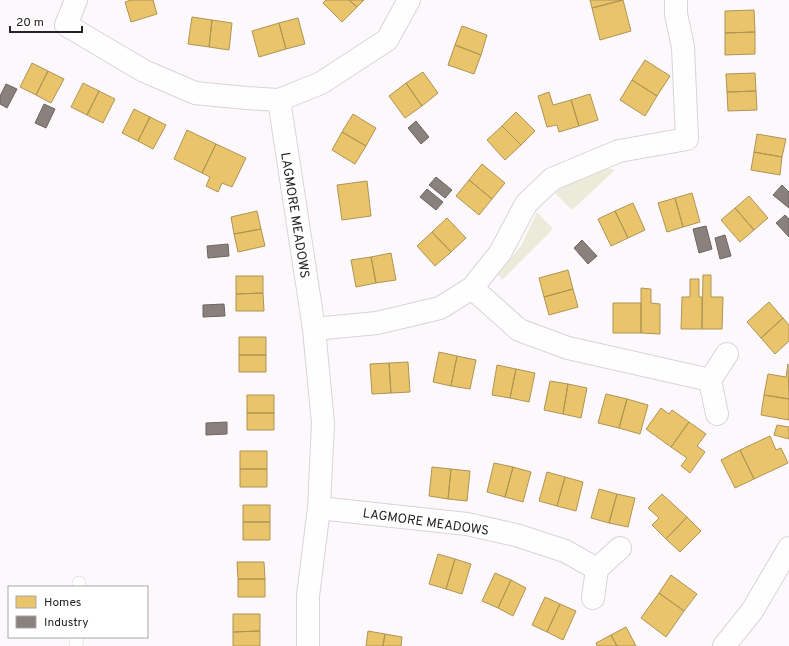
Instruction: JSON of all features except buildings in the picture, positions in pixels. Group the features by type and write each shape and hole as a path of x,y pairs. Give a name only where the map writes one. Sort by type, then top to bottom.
{"street":[{"path":"76,0 66,25 144,71 195,93 279,100 321,83 387,40 409,0"},
{"path":"314,329 377,323 440,308 472,288 500,253 526,204 552,179 618,151 687,139 683,47 676,14 676,0"},
{"name":"LAGMORE MEADOWS","path":"279,100 314,329 323,423 319,508 308,596 308,646"},
{"path":"472,288 519,330 568,348 710,380"},
{"path":"716,414 710,380 727,354"},
{"name":"LAGMORE MEADOWS","path":"319,508 460,523 481,527 516,535 565,551 597,569"},
{"path":"593,598 597,569 620,548"},
{"path":"724,646 752,612 789,548"}],"shaded area":[{"path":"605,167 615,170 572,210 555,193 562,187"},
{"path":"537,212 553,229 502,280 498,274 521,246"}]}
